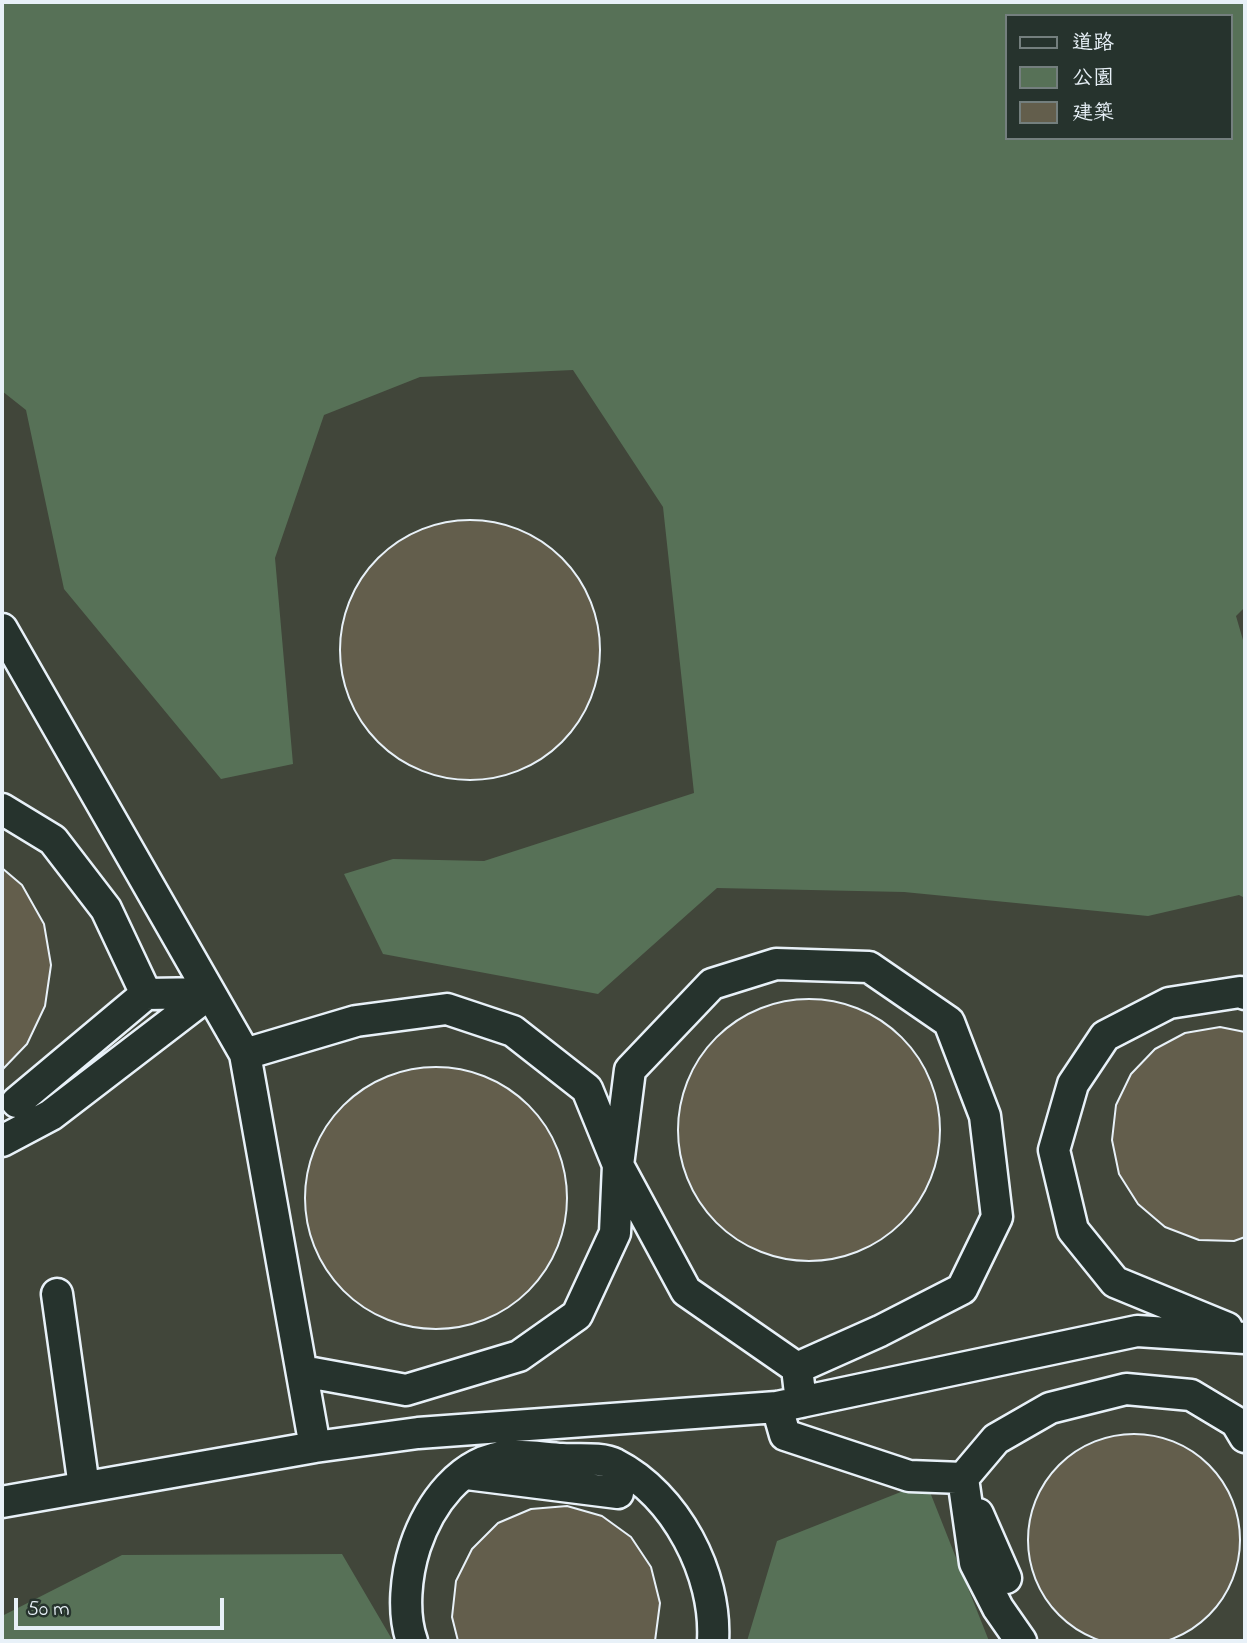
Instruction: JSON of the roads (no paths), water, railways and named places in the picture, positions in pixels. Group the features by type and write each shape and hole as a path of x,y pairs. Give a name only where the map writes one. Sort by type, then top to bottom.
{"lane":[{"path":"2,629 245,1054 315,1447"},
{"path":"2,809 53,839 106,909 146,994"},
{"path":"302,1371 406,1390 519,1356 577,1315 615,1233 618,1165 630,1070 712,984 776,964 869,967 949,1022 985,1116 997,1217 962,1289 880,1331 797,1367"},
{"path":"1245,994 1240,992 1169,1003 1105,1035 1073,1084 1054,1150 1073,1230 1115,1282 1245,1337"},
{"path":"17,1102 146,994 210,993"},
{"path":"2,1141 51,1115 210,993"},
{"path":"245,1054 356,1021 447,1009 513,1031 587,1089 618,1165 685,1291 797,1367"},
{"path":"57,1294 84,1487"},
{"path":"2,1502 315,1447 445,1432 789,1405 1137,1331 1245,1337"},
{"path":"797,1367 785,1435 909,1476 963,1478"},
{"path":"1021,1641 998,1608 975,1563 963,1478 996,1439 1050,1408 1126,1389 1191,1395 1237,1422 1245,1437"},
{"path":"445,1432 460,1473"},
{"path":"412,1641 407,1628 408,1568 423,1522 460,1473 507,1456 612,1462 646,1483 686,1532 715,1612 713,1641"},
{"path":"460,1473 618,1493"},
{"path":"963,1478 1006,1578"}]}
